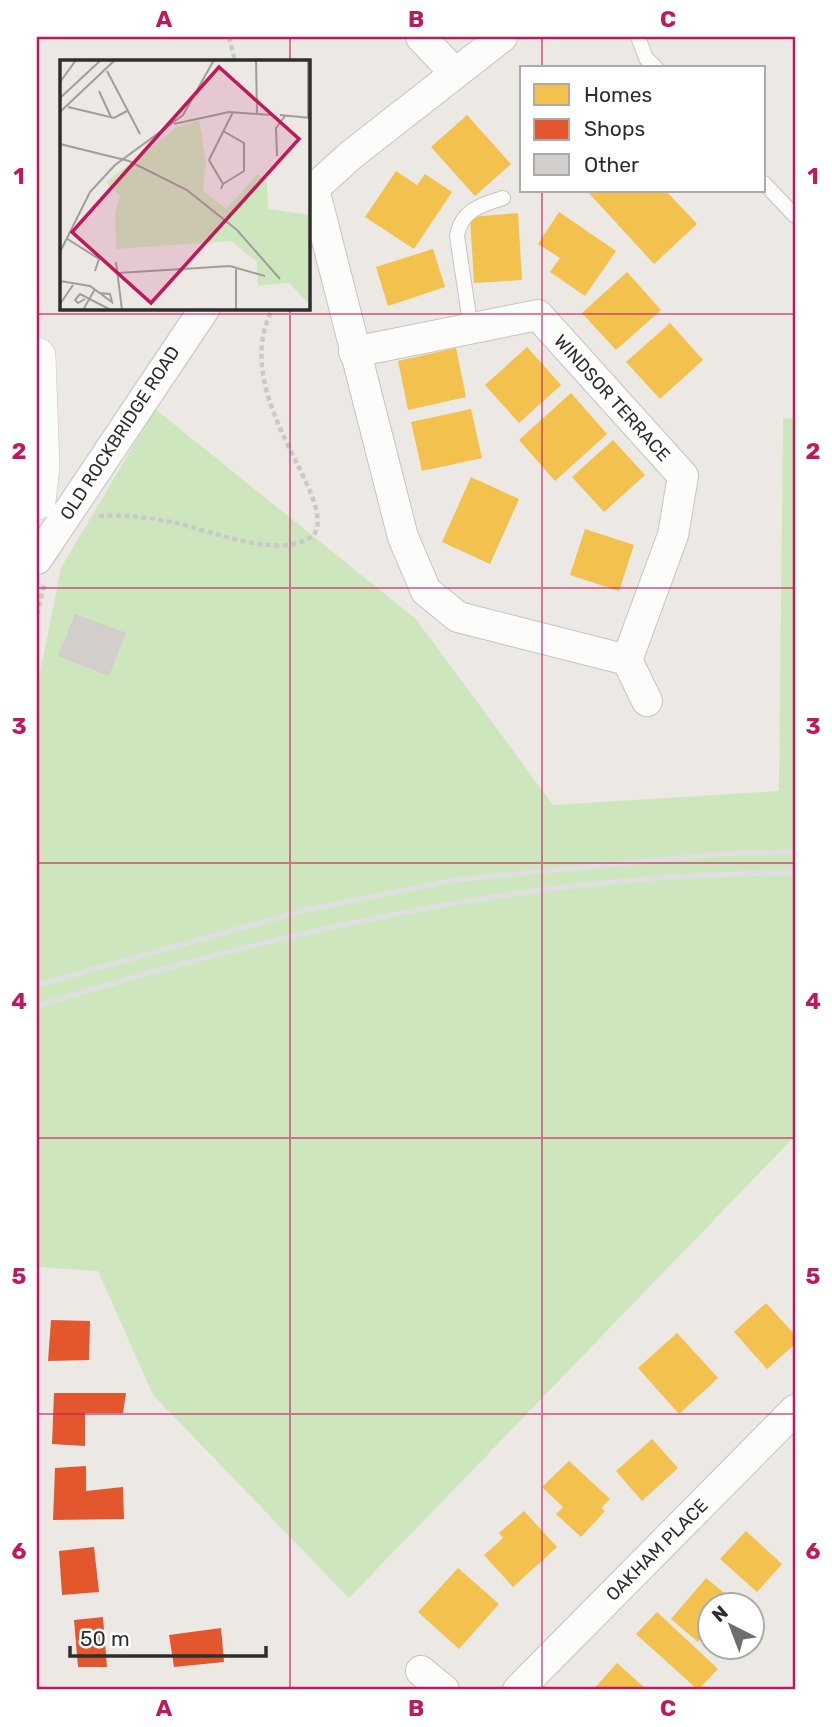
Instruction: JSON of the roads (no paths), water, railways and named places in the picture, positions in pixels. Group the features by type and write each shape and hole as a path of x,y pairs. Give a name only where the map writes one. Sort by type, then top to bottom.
{"street":[{"path":"421,37 454,72"},
{"path":"502,37 454,72 311,192 403,537 426,591 458,617 627,660 647,701"},
{"name":"OLD ROCKBRIDGE ROAD","path":"41,570 204,310"},
{"name":"WINDSOR TERRACE","path":"354,352 538,315 683,476 673,535 627,660"},
{"path":"37,356 41,467 37,500"},
{"name":"OAKHAM PLACE","path":"518,1690 795,1410"},
{"path":"421,1671 444,1690"}],"lane":[{"path":"638,37 646,58 654,66"},
{"path":"766,185 795,216"},
{"path":"471,329 457,236 460,221 478,205 503,198"}],"railway":[{"path":"37,985 306,910 454,880 719,854 795,852"},
{"path":"37,1006 223,953 411,911 602,883 795,873"}]}
